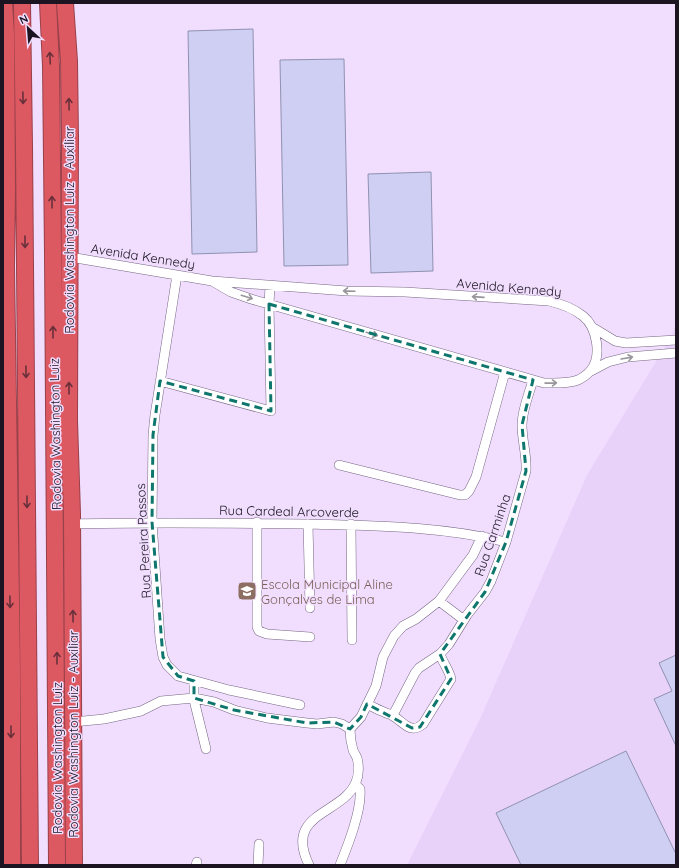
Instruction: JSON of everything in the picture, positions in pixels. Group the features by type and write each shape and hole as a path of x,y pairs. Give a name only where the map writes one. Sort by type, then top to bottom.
{"highway":[{"path":"4,3 8,188 5,387 7,695 12,865"},
{"path":"22,3 30,865"},
{"name":"Rodovia Washington Luiz","path":"48,3 51,66 56,514 57,865"},
{"name":"Rodovia Washington Luiz - Auxiliar","path":"65,3 69,69 69,420 74,865"},
{"path":"56,514 69,420"}],"street":[{"name":"Avenida Kennedy","path":"70,257 212,281 347,291 405,292 549,301 567,306 584,316 592,327 615,341 626,343 676,340"},
{"name":"Rua Pereira Passos","path":"177,275 153,435 152,522 160,639 163,657 167,665 178,676 300,705"},
{"name":"Avenida Kennedy","path":"212,281 231,292 269,304 544,383 578,380 591,370 608,362 628,358 676,353"},
{"path":"160,381 271,411 270,286"},
{"path":"591,370 596,358 596,344 592,327"},
{"path":"339,465 460,495 466,495 470,491 476,477 505,372"},
{"name":"Rua Carminha","path":"393,716 419,668 440,654 449,644 491,581 506,542 526,471 527,460 522,425 523,412 533,380"},
{"path":"258,522 257,627 259,631 267,634 310,637"},
{"name":"Rua Cardeal Arcoverde","path":"71,524 258,522 351,524 419,528 482,536 506,542"},
{"path":"308,524 310,608"},
{"path":"351,524 352,640"},
{"path":"350,729 362,717 376,686 383,657 394,636 403,626 416,619 439,601 473,554 482,536"},
{"path":"439,601 464,620"},
{"path":"367,704 393,716 402,724 416,729 423,724 451,679 443,664 440,654"},
{"path":"194,681 194,698 206,749"},
{"path":"73,722 104,719 141,711 161,700 194,698 214,702 234,710 267,718 317,724 334,722 342,724 350,729 353,750 357,759 358,770 355,784 344,797 321,813 308,825 303,835 302,845 309,865"},
{"path":"340,865 361,798 360,789 355,784"},
{"path":"258,865 259,844"}],"highlighted area":[{"path":"269,304 533,380 522,425 526,471 506,542 485,592 440,654 451,679 420,727 412,728 367,704 361,717 350,729 334,722 307,723 234,710 194,698 194,681 178,676 163,657 152,522 153,435 160,381 271,411"}],"shaded area":[{"path":"676,323 676,865 407,865 480,719 587,475 671,337"}],"building":[{"path":"253,29 257,252 192,254 188,31"},
{"path":"344,59 348,265 284,266 280,60"},
{"path":"431,172 433,271 371,273 368,174"},
{"path":"676,655 676,746 654,699 672,691 659,663"},
{"path":"626,751 676,854 676,865 521,865 496,813"}],"place":[{"name":"Escola Municipal Aline Gonçalves de Lima","path":"247,591"}]}
